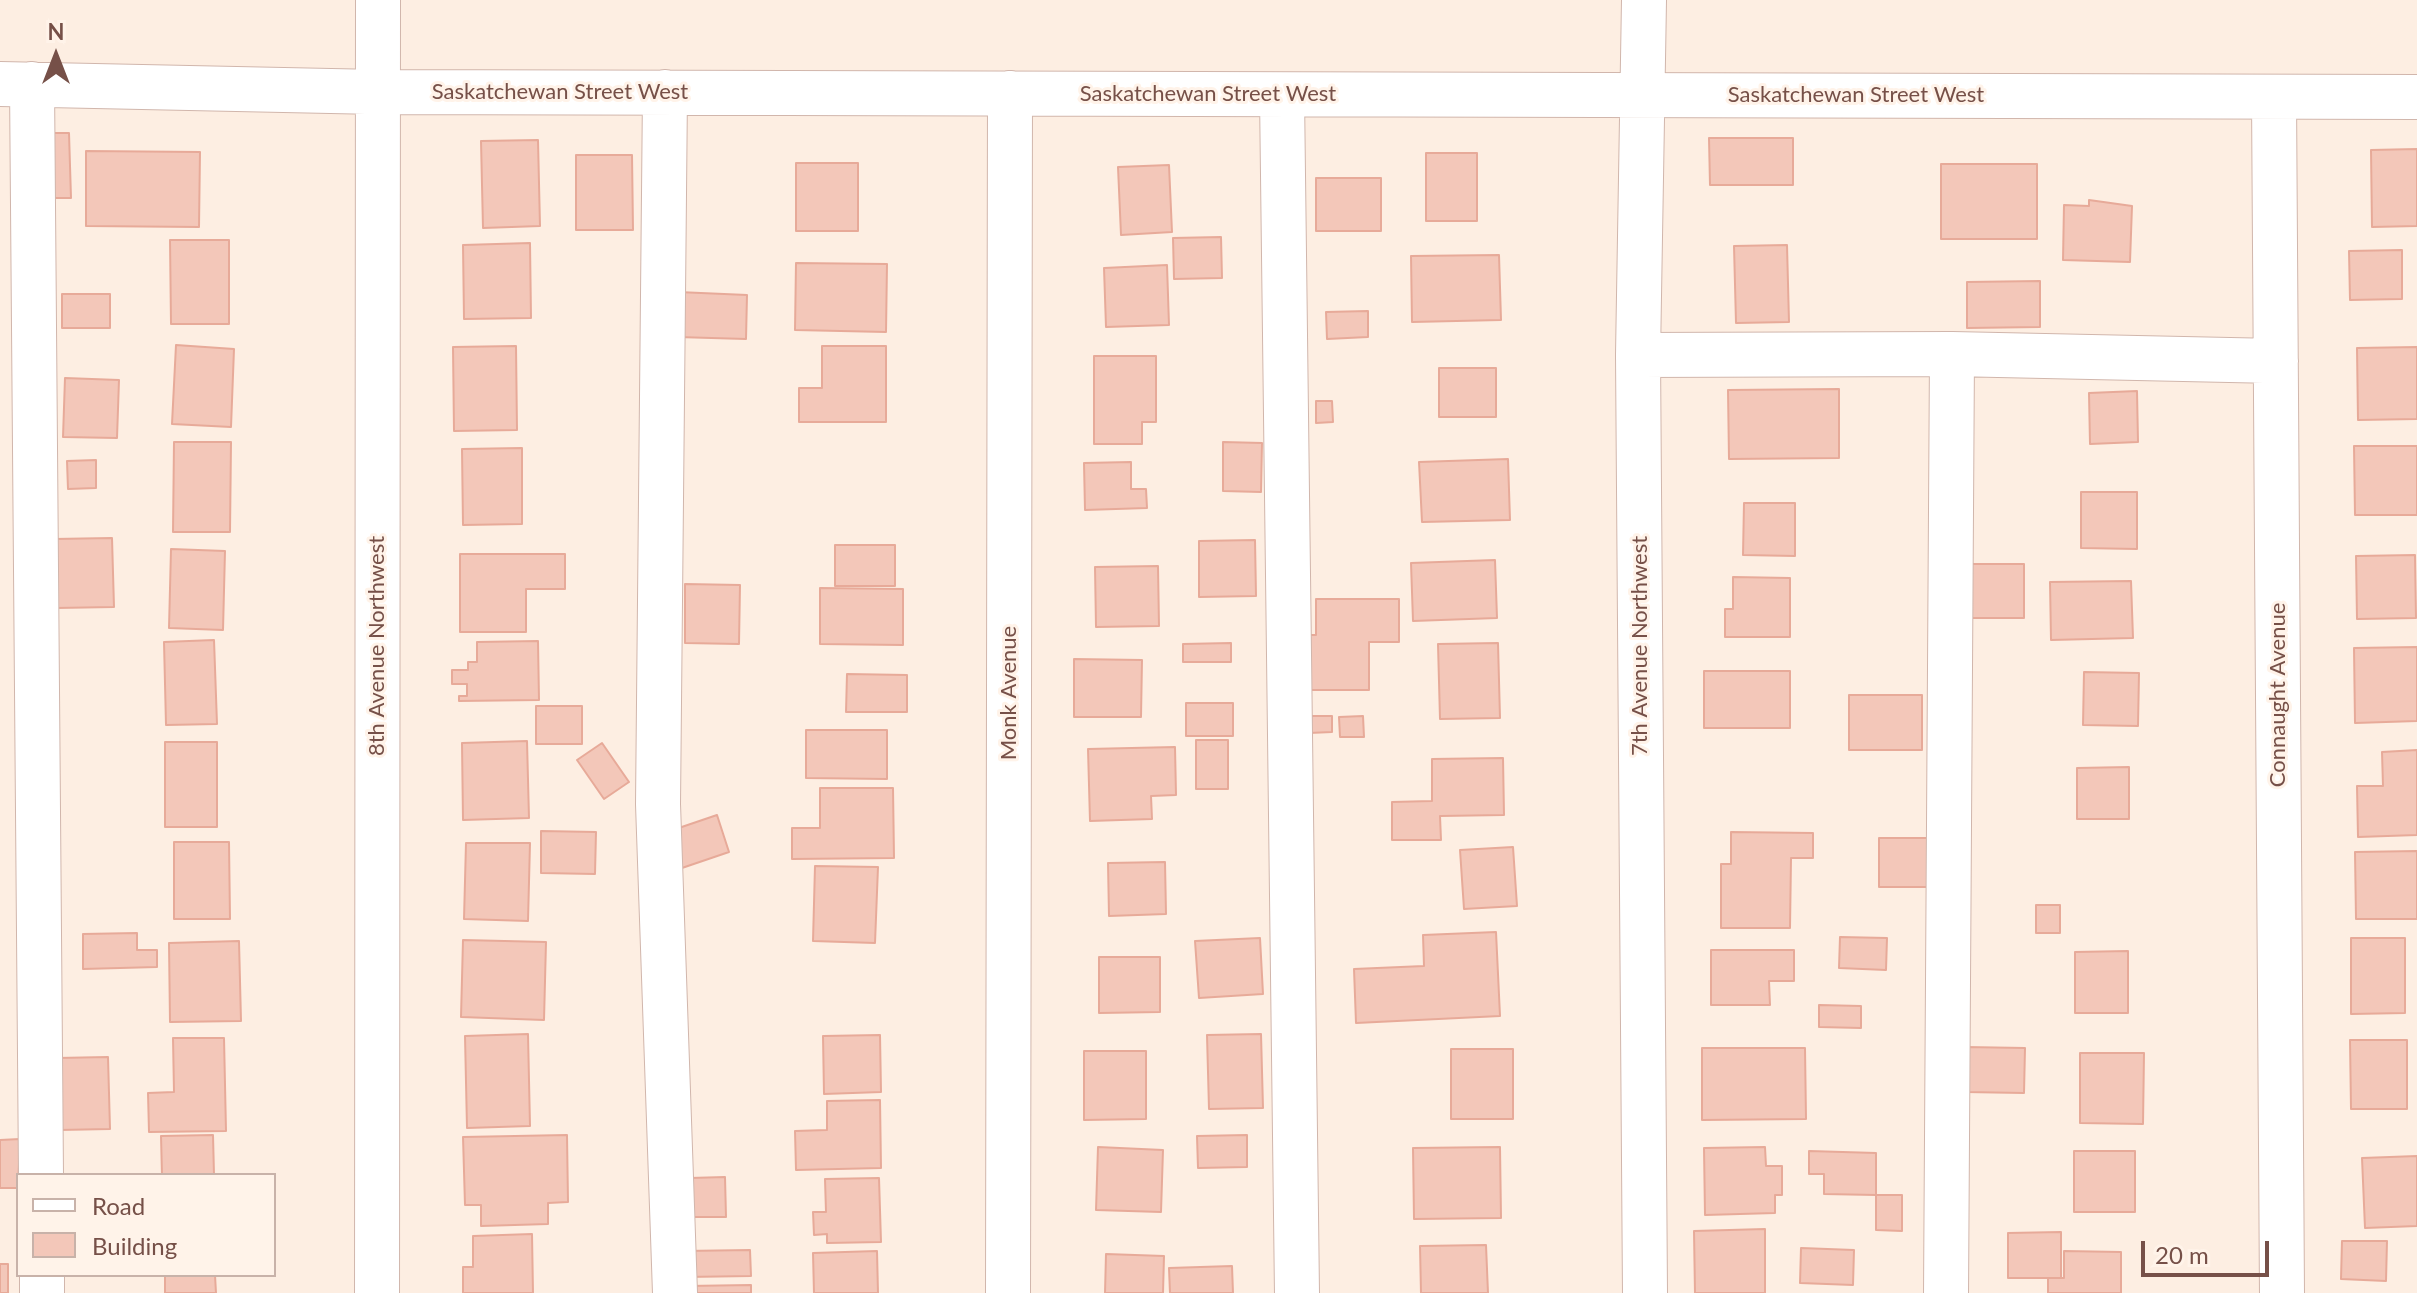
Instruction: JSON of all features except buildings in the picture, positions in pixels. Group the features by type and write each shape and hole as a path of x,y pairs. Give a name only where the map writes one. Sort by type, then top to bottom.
{"street":[{"name":"8th Avenue Northwest","path":"377,1293 378,0"},
{"name":"7th Avenue Northwest","path":"1644,0 1638,355 1645,1293"},
{"name":"Saskatchewan Street West","path":"16,84 378,92 2417,97"},
{"path":"16,84 41,1173"},
{"path":"665,92 658,804 675,1293"},
{"name":"Monk Avenue","path":"1008,1293 1010,93"},
{"path":"1282,95 1297,1293"},
{"name":"Connaught Avenue","path":"2274,97 2282,1293"},
{"path":"1946,1293 1952,354"},
{"path":"1638,355 1952,354 2276,361"}]}
